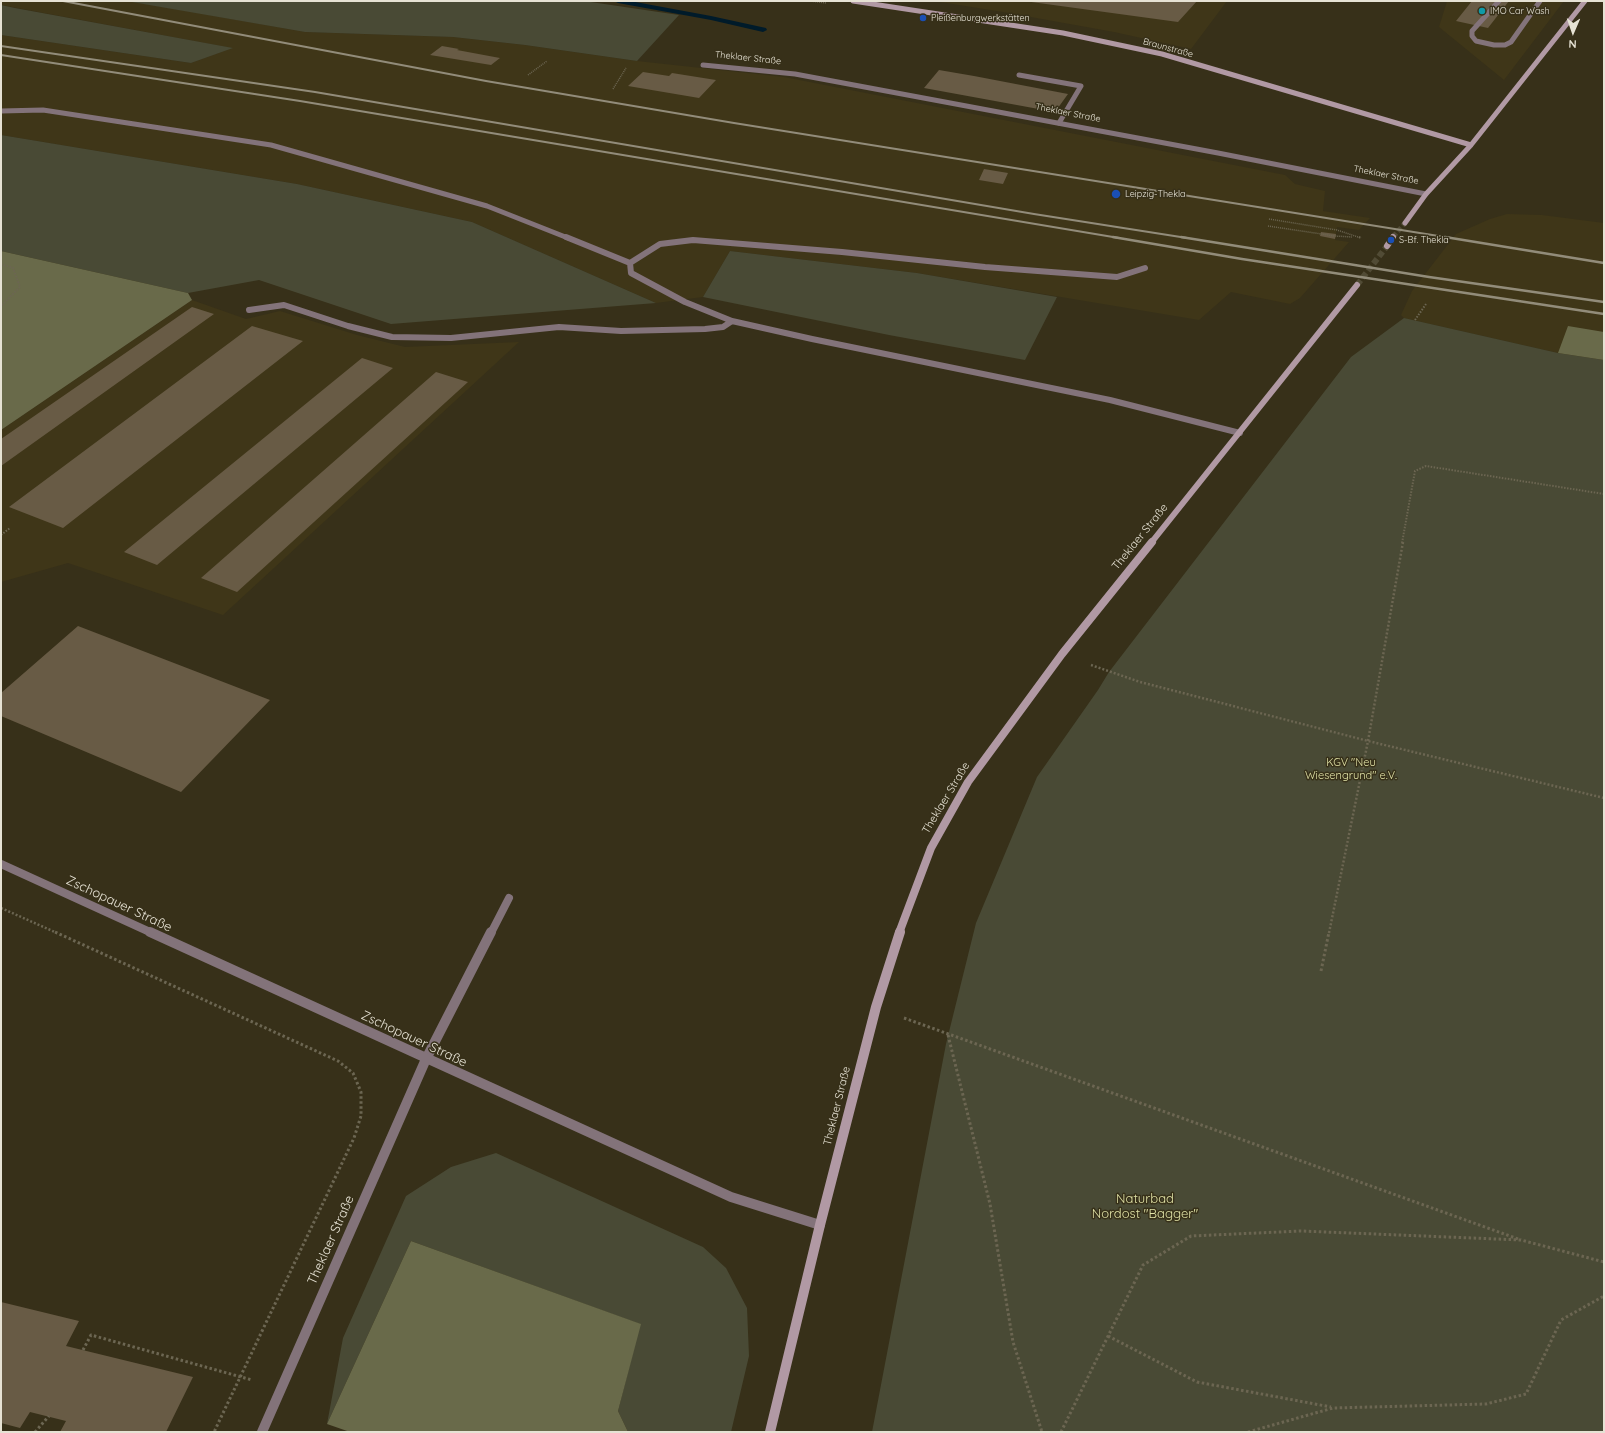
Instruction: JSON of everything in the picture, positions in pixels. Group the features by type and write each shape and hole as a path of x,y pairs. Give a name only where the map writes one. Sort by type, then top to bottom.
{"main road":[{"name":"Braunstraße","path":"854,1 1063,34 1162,54 1471,145"},
{"name":"Theklaer Straße","path":"1404,223 1426,194 1471,145 1585,1"},
{"path":"1386,246 1393,237"},
{"name":"Theklaer Straße","path":"770,1432 820,1225 876,1007 895,945 931,848 968,782 1062,654 1240,433 1356,285"}],"street":[{"path":"1499,1 1472,31 1472,36 1476,41 1494,45 1504,45 1511,42 1540,1"},
{"name":"Theklaer Straße","path":"703,65 795,74 1426,194"},
{"path":"1019,75 1081,86 1059,123"},
{"path":"1,111 44,110 271,145 487,206 630,264"},
{"path":"630,264 660,244 693,240 842,252 985,267 1117,277 1144,268"},
{"path":"630,264 631,273 685,302 732,321 819,341 1110,400 1240,433"},
{"path":"249,310 284,305 348,326 392,337 451,338 558,327 621,331 705,329 723,327 732,321"},
{"name":"Zschopauer Straße","path":"1,864 426,1059 732,1197 820,1225"},
{"name":"Theklaer Straße","path":"262,1432 426,1059 509,898"}],"path":[{"path":"528,75 547,61"},
{"path":"613,89 626,68"},
{"path":"1269,219 1337,230"},
{"path":"1268,226 1356,238"},
{"path":"1,264 13,268 20,287 1,306"},
{"path":"1415,320 1426,304"},
{"path":"1321,971 1368,741 1415,471 1426,466 1604,494"},
{"path":"1,535 10,528"},
{"path":"1062,654 1108,672 1140,682 1368,741 1604,798"},
{"path":"1,908 338,1061 353,1073 361,1092 362,1116 354,1138 214,1432"},
{"path":"876,1007 948,1035 1009,1055 1521,1240 1604,1262"},
{"path":"948,1035 990,1204 1013,1342 1042,1432"},
{"path":"1061,1432 1143,1265 1191,1236 1302,1231 1521,1240"},
{"path":"1108,1336 1197,1382 1333,1408 1486,1404 1526,1394 1561,1320 1604,1296"},
{"path":"83,1350 91,1335 281,1388"},
{"path":"1248,1432 1333,1408"},
{"path":"35,1432 49,1416"}],"shaded area":[{"path":"1,1 130,1 305,32 453,37 525,45 637,61 784,77 1285,175 1295,184 1325,191 1323,211 1370,218 1359,230 1337,227 1335,240 1349,242 1300,298 1290,304 1231,292 1199,320 917,273 730,251 703,297 656,303 472,222 297,184 1,135 1,35 191,63 232,48 1,5"},
{"path":"934,1 1227,1 1191,49 1114,32"},
{"path":"1447,1 1564,1 1504,80 1439,27"},
{"path":"1507,214 1542,215 1604,223 1604,360 1558,353 1404,318 1401,315 1412,291 1456,234 1490,219"},
{"path":"192,300 246,319 280,311 357,335 405,347 519,342 223,615 68,563 1,582 1,430"}],"green space":[{"path":"584,1 679,15 637,61 525,45 453,37 305,32 132,2"},
{"path":"1,5 233,48 191,63 1,35"},
{"path":"1,135 297,184 472,222 656,303 391,324 259,280 188,293 1,251"},
{"path":"1,251 188,293 192,300 1,430"},
{"path":"730,251 917,273 1057,297 1025,360 889,335 703,297"},
{"path":"1404,318 1558,353 1604,360 1604,1432 872,1432 946,1044 976,923 1037,777 1109,672 1351,357"},
{"path":"1568,326 1604,332 1604,360 1558,353"},
{"path":"496,1153 703,1247 726,1268 747,1308 749,1356 731,1432 628,1432 618,1411 640,1324 411,1241 327,1424 343,1338 406,1196 451,1167"},
{"path":"411,1241 641,1324 618,1411 628,1432 350,1432 327,1424"}],"building":[{"path":"1024,1 1197,1 1178,22"},
{"name":"IMO Car Wash","path":"1472,1 1509,1 1488,28 1456,21"},
{"path":"442,46 500,58 491,65 430,55"},
{"path":"939,70 1068,94 1055,112 924,88"},
{"path":"643,72 669,76 672,73 716,80 699,98 628,86"},
{"path":"984,169 1008,173 1003,184 979,180"},
{"path":"1321,232 1336,234 1335,239 1320,236"},
{"path":"192,307 214,314 1,466 1,439"},
{"path":"252,326 303,341 63,528 9,507"},
{"path":"362,358 393,368 157,565 124,552"},
{"path":"436,372 468,382 237,592 201,578"},
{"path":"78,626 270,700 181,792 1,716 1,693"},
{"path":"1,1302 79,1321 66,1346 193,1377 166,1432 60,1432 66,1421 30,1412 20,1428 1,1423"}],"waterway":[{"path":"618,1 711,18 763,30"}],"tunnel":[{"path":"1393,237 1405,223"},
{"path":"1357,285 1387,246"}],"railway":[{"path":"63,1 486,81 734,123 1451,238"},
{"path":"1,46 315,92 1034,214 1187,238"},
{"path":"1,55 300,101 1119,238"},
{"path":"1113,237 1242,259 1604,314"},
{"path":"1181,237 1429,277 1604,302"},
{"path":"1445,237 1604,263"}],"place":[{"name":"IMO Car Wash","path":"1482,11"},
{"name":"Pleißenburgwerkstätten","path":"923,18"},
{"name":"Leipzig-Thekla","path":"1116,194"},
{"name":"S-Bf. Thekla","path":"1391,240"}],"park label":[{"name":"KGV \"Neu Wiesengrund\" e.V.","path":"1351,769"},
{"name":"Naturbad Nordost \"Bagger\"","path":"1145,1206"}]}
